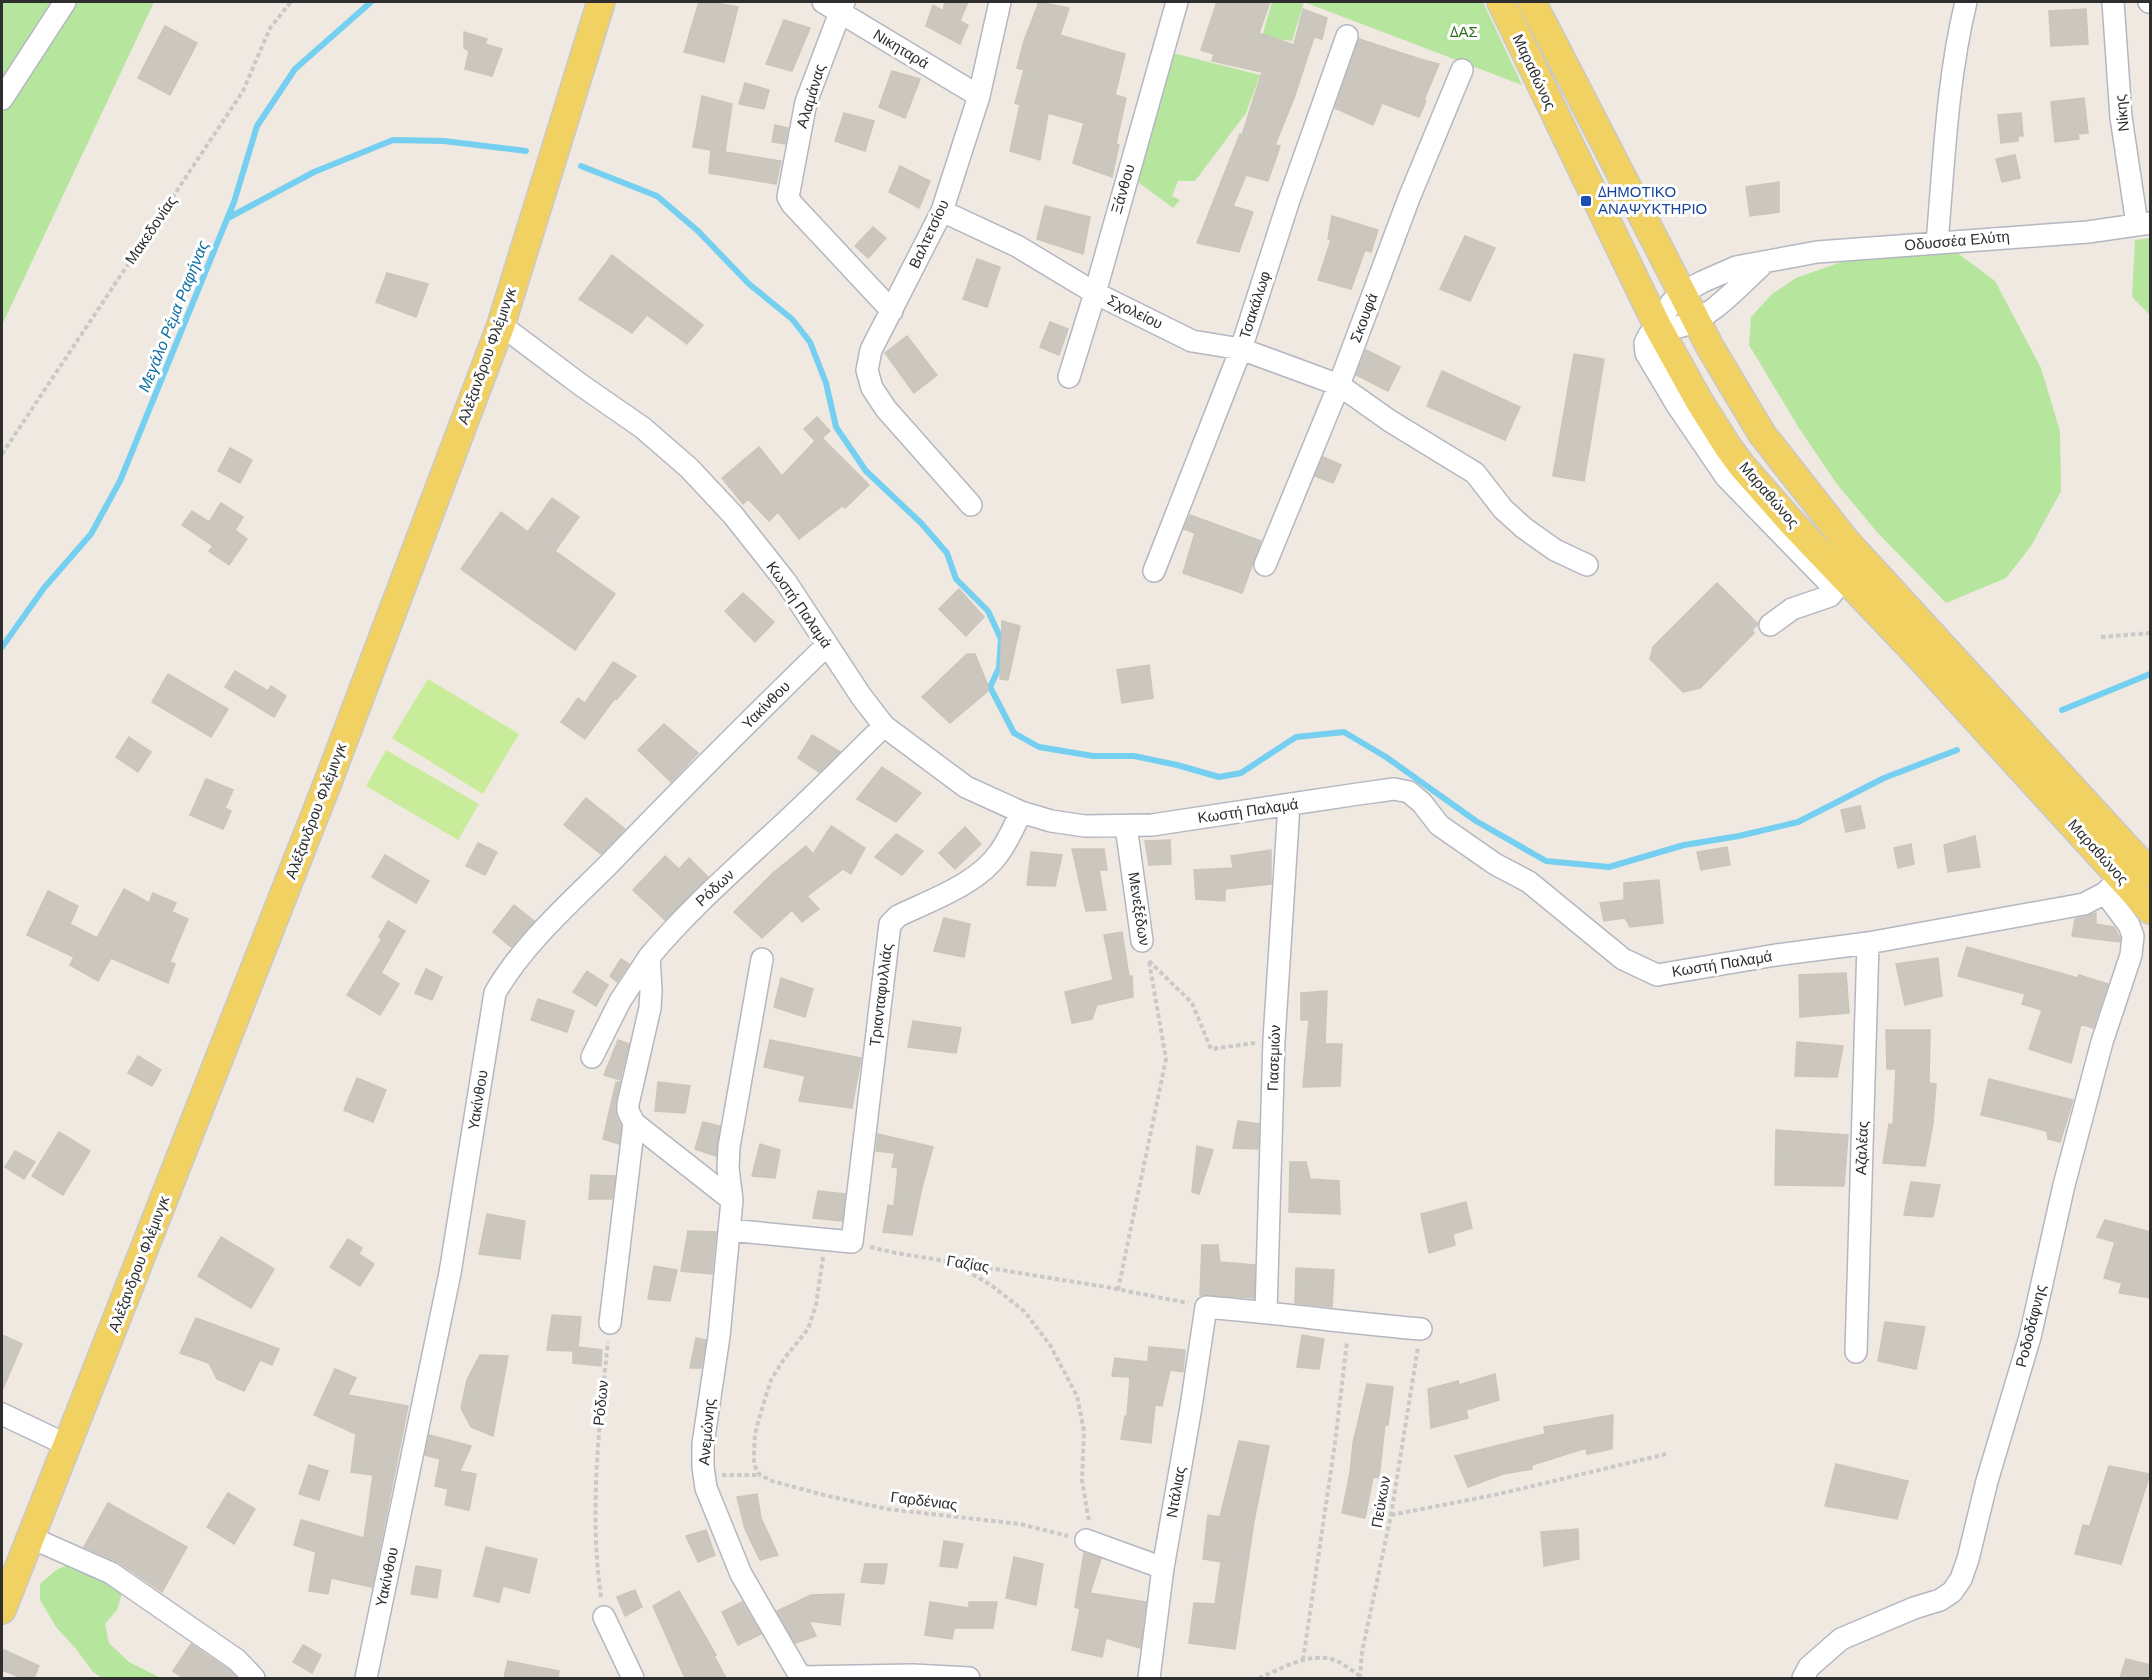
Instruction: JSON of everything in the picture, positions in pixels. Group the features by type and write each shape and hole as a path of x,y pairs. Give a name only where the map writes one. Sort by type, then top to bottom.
{"main road":[{"name":"Αλέξανδρου Φλέμινγκ","path":"2,1610 328,782 501,325 601,2"},
{"name":"Μαραθώνος","path":"1501,2 1658,327 1728,447 1793,524 1914,651 2113,885 2151,909"},
{"name":"Μαραθώνος","path":"1532,2 1715,356 1762,434 1846,541 2151,873"}],"street":[{"path":"2,99 65,2"},
{"name":"Βαλτετσίου","path":"971,505 886,409 872,388 867,370 871,350 942,211 979,96 1000,2"},
{"name":"Ξάνθου","path":"1069,377 1177,2"},
{"path":"1937,243 1947,122 1958,37 1966,2"},
{"name":"Νίκης","path":"2113,2 2121,117 2144,224"},
{"name":"Νικηταρά","path":"835,5 979,96"},
{"name":"Αλαμάνας","path":"835,5 806,102 788,194 792,204 892,311"},
{"name":"Τσακάλωφ","path":"1154,571 1241,349 1289,200 1347,36"},
{"name":"Σκουφά","path":"1265,565 1339,385 1409,198 1462,69"},
{"name":"Σχολείου","path":"942,211 1017,246 1095,292 1192,340 1241,349 1339,385 1390,421 1475,473 1503,509 1524,528 1555,550 1587,565"},
{"name":"Οδυσσέα Ελύτη","path":"1682,293 1736,267 1817,252 2088,232 2144,224"},
{"path":"1658,327 1684,326 1696,320 1716,306 1764,263"},
{"path":"1682,293 1671,303 1658,327 1649,335 1645,343 1646,353 1677,405 1726,477 1833,587 1834,591 1830,596 1792,609 1770,625"},
{"name":"Κωστή Παλαμά","path":"501,325 643,428 689,468 732,515 786,582 826,645 884,726 966,787 1021,812 1051,821 1085,826 1152,825 1394,789 1409,792 1422,803 1439,825 1495,864 1529,882 1623,959 1657,975 1776,955 1868,943 2076,906 2084,904 2113,885"},
{"name":"Υακίνθου","path":"366,1678 450,1273 495,993 507,972 552,922 826,645"},
{"name":"Ρόδων","path":"592,1057 620,1001 670,932 884,726"},
{"name":"Γιασεμιών","path":"1266,1312 1274,1040 1289,805"},
{"name":"Τριανταφυλλιάς","path":"852,1242 890,924 898,916 973,879 984,870 998,855 1021,812"},
{"name":"Μενεξέδων","path":"1126,826 1142,941"},
{"name":"Ροδοδάφνης","path":"1803,1678 1809,1667 1841,1639 1914,1608 1940,1600 1952,1592 1961,1579 1968,1559 1986,1481 2030,1337 2064,1185 2099,1053 2131,955 2133,936 2113,885"},
{"name":"Αζαλέας","path":"1856,1352 1868,943"},
{"path":"650,957 650,1008 630,1093 628,1111 634,1123 732,1200"},
{"name":"Ανεμώνης","path":"762,959 729,1147 728,1168 732,1200 719,1336 703,1444 703,1467 706,1488 741,1574 800,1678"},
{"path":"610,1323 634,1123"},
{"path":"729,1230 852,1242"},
{"path":"1206,1307 1421,1329"},
{"name":"Ντάλιας","path":"1149,1678 1163,1568 1206,1307"},
{"path":"2,1413 68,1445"},
{"path":"32,1538 111,1573 237,1660 254,1678"},
{"path":"1094,1543 1163,1568"},
{"path":"604,1617 633,1678"},
{"path":"800,1678 913,1675 969,1678"}],"path":[{"name":"Μακεδονίας","path":"2,454 243,92 270,28 291,2"},
{"path":"2101,637 2151,633"},
{"name":"Μενεξέδων","path":"1142,941 1149,961 1191,1003 1211,1049 1274,1040"},
{"path":"1118,1290 1166,1059 1149,961"},
{"path":"760,1475 754,1465 754,1451 755,1434 763,1405 771,1380 784,1359 808,1329 816,1305 825,1240"},
{"name":"Γαζίας","path":"852,1242 896,1254 950,1261 1206,1307"},
{"path":"950,1261 991,1285 1024,1311 1056,1355 1077,1396 1084,1431 1082,1480 1094,1543"},
{"name":"Ρόδων","path":"604,1617 597,1546 597,1465 598,1432 610,1323"},
{"path":"1303,1660 1335,1443 1349,1323"},
{"name":"Πεύκων","path":"1360,1677 1362,1652 1391,1515 1421,1329"},
{"path":"1391,1515 1499,1494 1666,1454"},
{"path":"706,1488 720,1475 760,1475"},
{"name":"Γαρδένιας","path":"760,1475 772,1481 824,1495 887,1509 1020,1524 1094,1543"},
{"path":"1259,1678 1303,1660 1329,1659 1344,1665 1360,1677"}],"green space":[{"path":"2,2 154,2 2,325"},
{"path":"1272,2 1304,2 1292,41 1262,37"},
{"name":"ΔΑΣ","path":"1304,2 1483,2 1522,85"},
{"path":"1169,52 1260,75 1246,113 1195,181 1178,181 1172,196 1180,200 1173,208 1134,179"},
{"path":"2150,238 2150,315 2132,297 2135,240"},
{"path":"1952,249 1995,281 2041,368 2060,431 2061,491 2031,546 2006,578 1946,603 1877,532 1836,483 1799,428 1749,345 1751,317 1772,294 1796,278 1855,257"},
{"path":"428,679 519,734 483,794 392,738"},
{"path":"386,750 479,804 458,840 366,786"},
{"path":"72,1563 97,1575 122,1593 117,1610 105,1624 109,1643 129,1662 161,1678 102,1678 92,1671 56,1627 40,1600 40,1584 56,1570"}],"building":[{"path":"699,2 738,7 724,62 684,52"},
{"path":"945,2 968,2 960,21 968,25 960,44 926,26 933,5 943,11"},
{"path":"1039,2 1069,8 1060,35 1125,54 1115,95 1126,98 1116,144 1119,145 1112,177 1073,163 1084,123 1048,113 1040,160 1010,151 1020,105 1015,103 1024,70 1017,68 1024,41"},
{"path":"1217,2 1270,2 1259,33 1294,45 1303,9 1327,18 1322,39 1314,37 1294,98 1275,145 1280,146 1268,181 1246,175 1233,206 1253,212 1239,252 1197,243 1240,134 1242,135 1262,72 1212,61 1214,54 1201,50"},
{"path":"2086,9 2088,44 2051,46 2049,11"},
{"path":"784,20 810,28 792,71 766,64"},
{"path":"165,26 197,43 170,95 138,78"},
{"path":"464,32 487,39 485,44 502,49 492,76 465,69 469,51 464,48"},
{"path":"1359,39 1439,64 1419,117 1382,103 1373,125 1335,108"},
{"path":"892,71 920,79 905,118 879,107"},
{"path":"745,83 769,90 764,109 739,104"},
{"path":"702,96 732,104 725,152 781,161 776,184 709,173 711,150 693,147"},
{"path":"2084,98 2088,133 2078,134 2079,139 2055,142 2051,102"},
{"path":"844,113 874,121 865,151 835,141"},
{"path":"2021,113 2023,136 2018,136 2018,141 2001,143 1998,115"},
{"path":"775,125 788,128 785,144 772,142"},
{"path":"2015,155 2020,178 2002,182 1996,159"},
{"path":"900,166 930,181 919,208 889,192"},
{"path":"1779,182 1779,212 1750,216 1746,187"},
{"path":"1045,206 1090,217 1083,254 1037,239"},
{"path":"1332,216 1378,230 1371,252 1365,250 1351,289 1318,280 1331,240 1328,239"},
{"path":"873,227 886,238 868,258 855,246"},
{"path":"1465,236 1495,248 1470,301 1440,289"},
{"path":"612,255 703,325 687,344 647,315 632,333 579,299"},
{"path":"977,259 1000,267 987,307 963,299"},
{"path":"387,273 428,284 416,317 376,302"},
{"path":"1050,322 1068,329 1059,355 1040,347"},
{"path":"907,336 937,375 914,393 885,353"},
{"path":"1366,350 1400,367 1388,391 1356,375"},
{"path":"1574,354 1604,359 1584,481 1553,476"},
{"path":"1442,371 1520,407 1505,440 1427,406"},
{"path":"817,417 830,431 822,438 869,485 845,508 842,506 799,539 778,512 769,521 748,499 743,504 722,478 759,447 782,476 815,441 804,429"},
{"path":"230,448 252,460 240,483 218,471"},
{"path":"1323,457 1341,465 1333,483 1315,476"},
{"path":"552,498 579,517 555,551 615,594 575,650 461,569 501,512 528,532"},
{"path":"221,503 243,517 235,530 247,539 229,565 209,551 213,546 182,525 192,511 209,522"},
{"path":"1190,515 1261,541 1242,593 1183,573 1195,533 1184,529"},
{"path":"1717,583 1758,624 1752,630 1754,633 1700,688 1683,692 1650,659 1653,647"},
{"path":"959,589 984,617 966,636 939,609"},
{"path":"743,593 774,622 755,642 725,611"},
{"path":"1002,621 1020,626 1008,680 1000,679"},
{"path":"967,654 975,654 988,691 950,723 922,697"},
{"path":"613,662 636,676 617,699 615,698 585,739 561,722 578,698 585,703"},
{"path":"1149,665 1153,698 1122,703 1117,670"},
{"path":"235,671 268,691 271,686 286,696 274,717 225,687"},
{"path":"168,674 228,709 211,737 152,702"},
{"path":"664,724 698,753 671,782 638,750"},
{"path":"812,735 840,752 819,772 798,758"},
{"path":"129,737 151,752 138,772 116,757"},
{"path":"882,767 921,793 896,822 857,799"},
{"path":"206,779 233,790 225,808 231,811 223,829 190,815"},
{"path":"586,798 625,829 601,854 564,825"},
{"path":"1860,806 1865,828 1846,832 1841,810"},
{"path":"831,826 865,848 851,874 843,869 807,896 819,909 802,922 792,910 762,938 734,912 773,873 806,846 813,854"},
{"path":"965,827 981,844 955,869 939,853"},
{"path":"896,834 923,851 902,875 875,857"},
{"path":"1975,836 1980,867 1948,872 1944,845"},
{"path":"1170,840 1171,864 1149,865 1145,841"},
{"path":"478,843 497,852 485,875 466,866"},
{"path":"1911,844 1914,864 1898,868 1894,848"},
{"path":"1727,847 1730,865 1701,870 1697,852"},
{"path":"1072,849 1104,849 1107,870 1099,870 1106,910 1086,911"},
{"path":"1271,850 1271,884 1225,889 1225,901 1196,899 1194,870 1233,868 1231,856"},
{"path":"1031,852 1062,855 1055,886 1027,885"},
{"path":"385,855 429,881 416,903 372,877"},
{"path":"665,856 679,869 689,858 708,877 665,920 633,890"},
{"path":"1659,880 1663,923 1630,927 1625,918 1604,921 1600,903 1624,900 1624,883"},
{"path":"124,889 149,903 153,893 176,903 172,912 188,919 170,962 175,964 168,983 111,958 98,981 70,965 74,957 27,935 48,891 78,906 70,924 97,938"},
{"path":"514,905 534,921 511,947 493,932"},
{"path":"2096,913 2096,924 2114,927 2120,942 2072,936 2075,919"},
{"path":"944,918 970,924 964,957 934,951"},
{"path":"388,921 405,931 381,973 399,984 380,1015 347,995 382,939 379,937"},
{"path":"1122,932 1129,976 1132,976 1133,997 1097,1005 1092,1019 1072,1023 1065,992 1113,980 1104,935"},
{"path":"1967,947 2078,978 2079,975 2108,984 2093,1028 2081,1024 2071,1063 2029,1049 2042,1010 2022,1004 2025,994 1958,976"},
{"path":"1938,958 1942,996 1905,1005 1896,964"},
{"path":"621,959 629,964 617,982 610,976"},
{"path":"426,969 442,977 432,1000 415,993"},
{"path":"587,971 608,985 596,1006 573,992"},
{"path":"1846,973 1849,1013 1800,1017 1799,975"},
{"path":"781,978 813,989 805,1017 774,1007"},
{"path":"1327,991 1325,1044 1342,1044 1340,1086 1303,1087 1309,1020 1301,1020 1301,993"},
{"path":"538,999 574,1011 567,1032 531,1020"},
{"path":"913,1021 961,1028 956,1053 908,1047"},
{"path":"1886,1030 1930,1030 1929,1083 1936,1084 1933,1123 1925,1166 1883,1163 1889,1124 1893,1125 1896,1069 1887,1069"},
{"path":"618,1040 629,1044 620,1080 604,1075"},
{"path":"770,1040 861,1058 852,1108 799,1101 805,1076 764,1067"},
{"path":"1797,1042 1843,1046 1837,1077 1795,1076"},
{"path":"138,1056 161,1070 152,1086 128,1073"},
{"path":"357,1078 386,1090 373,1122 344,1110"},
{"path":"1989,1079 2073,1100 2060,1142 2048,1139 2047,1131 1981,1115"},
{"path":"616,1082 620,1082 615,1104 616,1116 621,1125 619,1144 603,1139"},
{"path":"658,1082 690,1086 685,1113 655,1111"},
{"path":"1238,1121 1259,1124 1258,1149 1233,1148"},
{"path":"703,1122 720,1126 716,1156 695,1149"},
{"path":"1776,1130 1848,1135 1844,1186 1775,1185"},
{"path":"59,1132 90,1151 63,1195 32,1176"},
{"path":"878,1134 933,1147 912,1235 883,1232 888,1205 894,1206 898,1168 892,1167 895,1153 876,1151"},
{"path":"760,1144 780,1150 775,1178 752,1176"},
{"path":"1197,1146 1213,1150 1199,1194 1192,1192"},
{"path":"15,1151 35,1162 24,1179 5,1167"},
{"path":"1290,1162 1306,1162 1310,1179 1339,1181 1340,1214 1289,1212"},
{"path":"591,1175 615,1176 612,1199 589,1199"},
{"path":"1911,1182 1940,1185 1933,1217 1904,1215"},
{"path":"818,1191 845,1194 842,1221 813,1218"},
{"path":"1466,1202 1472,1228 1453,1234 1455,1245 1429,1253 1421,1214"},
{"path":"487,1214 525,1221 520,1259 479,1254"},
{"path":"2105,1220 2151,1232 2151,1298 2119,1293 2122,1283 2104,1278 2115,1242 2097,1237"},
{"path":"688,1231 716,1232 712,1274 681,1271"},
{"path":"221,1237 274,1269 251,1308 198,1276"},
{"path":"348,1239 362,1248 359,1254 374,1264 360,1286 330,1267"},
{"path":"1202,1245 1218,1245 1220,1262 1255,1265 1254,1298 1200,1295"},
{"path":"654,1266 677,1270 670,1301 648,1299"},
{"path":"1296,1268 1334,1270 1332,1307 1295,1303"},
{"path":"552,1315 581,1317 578,1347 602,1350 601,1366 573,1363 573,1351 547,1350"},
{"path":"196,1318 279,1349 272,1365 260,1360 244,1391 217,1379 209,1363 180,1353"},
{"path":"1885,1322 1925,1327 1916,1369 1878,1361"},
{"path":"2,1335 22,1344 2,1391"},
{"path":"1302,1335 1324,1339 1319,1369 1297,1367"},
{"path":"696,1338 706,1340 701,1368 690,1368"},
{"path":"1149,1347 1185,1350 1183,1372 1170,1370 1162,1406 1155,1405 1151,1443 1121,1439 1125,1416 1127,1416 1130,1377 1112,1376 1115,1358 1148,1362"},
{"path":"480,1355 508,1356 493,1436 471,1427 461,1408 467,1380"},
{"path":"335,1369 356,1378 348,1395 408,1406 372,1587 331,1578 328,1594 309,1591 316,1552 294,1545 301,1520 364,1538 373,1475 351,1472 356,1434 314,1415"},
{"path":"1495,1374 1499,1400 1466,1410 1468,1418 1431,1428 1428,1389 1458,1381 1459,1385"},
{"path":"1367,1384 1393,1387 1388,1425 1385,1425 1379,1478 1373,1477 1365,1518 1342,1513 1353,1443"},
{"path":"1613,1415 1612,1449 1587,1454 1586,1448 1532,1465 1532,1469 1503,1474 1468,1487 1455,1456 1545,1434 1544,1427"},
{"path":"429,1435 471,1446 460,1471 476,1474 469,1510 445,1505 448,1489 435,1486 440,1459 425,1455"},
{"path":"1239,1441 1269,1446 1254,1521 1235,1649 1189,1643 1194,1603 1215,1604 1221,1562 1203,1559 1208,1515 1220,1517"},
{"path":"1836,1464 1908,1481 1897,1519 1825,1506"},
{"path":"309,1465 328,1471 319,1500 299,1494"},
{"path":"2109,1466 2150,1474 2121,1564 2075,1554 2083,1525 2090,1526"},
{"path":"228,1493 255,1509 234,1544 207,1527"},
{"path":"757,1494 761,1518 778,1555 760,1560 745,1529 737,1497"},
{"path":"108,1503 187,1547 162,1592 118,1562 84,1547"},
{"path":"1578,1529 1579,1559 1544,1566 1541,1532"},
{"path":"706,1530 715,1555 698,1562 686,1536"},
{"path":"944,1541 963,1544 957,1568 940,1566"},
{"path":"486,1547 537,1559 529,1593 503,1586 499,1602 474,1596"},
{"path":"1084,1553 1101,1559 1090,1593 1146,1602 1140,1648 1106,1638 1102,1657 1072,1650 1080,1609 1075,1607"},
{"path":"1014,1557 1043,1564 1036,1605 1006,1598"},
{"path":"865,1564 887,1564 884,1584 861,1582"},
{"path":"416,1566 441,1570 437,1598 411,1594"},
{"path":"635,1590 642,1607 625,1616 617,1597"},
{"path":"679,1591 716,1655 714,1656 726,1678 685,1678 653,1606"},
{"path":"844,1594 840,1625 809,1621 816,1636 795,1643 777,1611 811,1595"},
{"path":"742,1602 761,1634 738,1645 722,1612"},
{"path":"930,1602 969,1608 969,1602 997,1602 993,1628 954,1628 952,1639 925,1635"},
{"path":"191,1644 237,1678 183,1678 173,1671"},
{"path":"303,1645 321,1655 312,1673 293,1662"},
{"path":"2,1649 39,1666 34,1678 22,1678 2,1670"},
{"path":"2126,1659 2151,1665 2151,1678 2120,1678"},
{"path":"508,1661 559,1671 558,1678 504,1678"}],"waterway":[{"name":"Μεγάλο Ρέμα Ραφήνας","path":"2,647 44,588 91,534 120,481 234,202 257,126 295,69 371,2"},
{"path":"228,218 314,172 393,140 444,141 526,151"},
{"path":"581,166 657,196 698,231 749,284 792,319 810,342 826,383 836,427 866,471 921,523 947,553 956,579 988,611 1001,639 999,668 990,687 1014,733 1039,747 1093,756 1134,756 1219,777 1241,773 1296,737 1344,732 1386,757 1476,821 1546,861 1609,867 1684,845 1739,836 1798,822 1884,778 1957,750"},
{"path":"2062,710 2150,674"}],"place":[{"name":"ΔΗΜΟΤΙΚΟ ΑΝΑΨΥΚΤΗΡΙΟ","path":"1586,201"}]}
